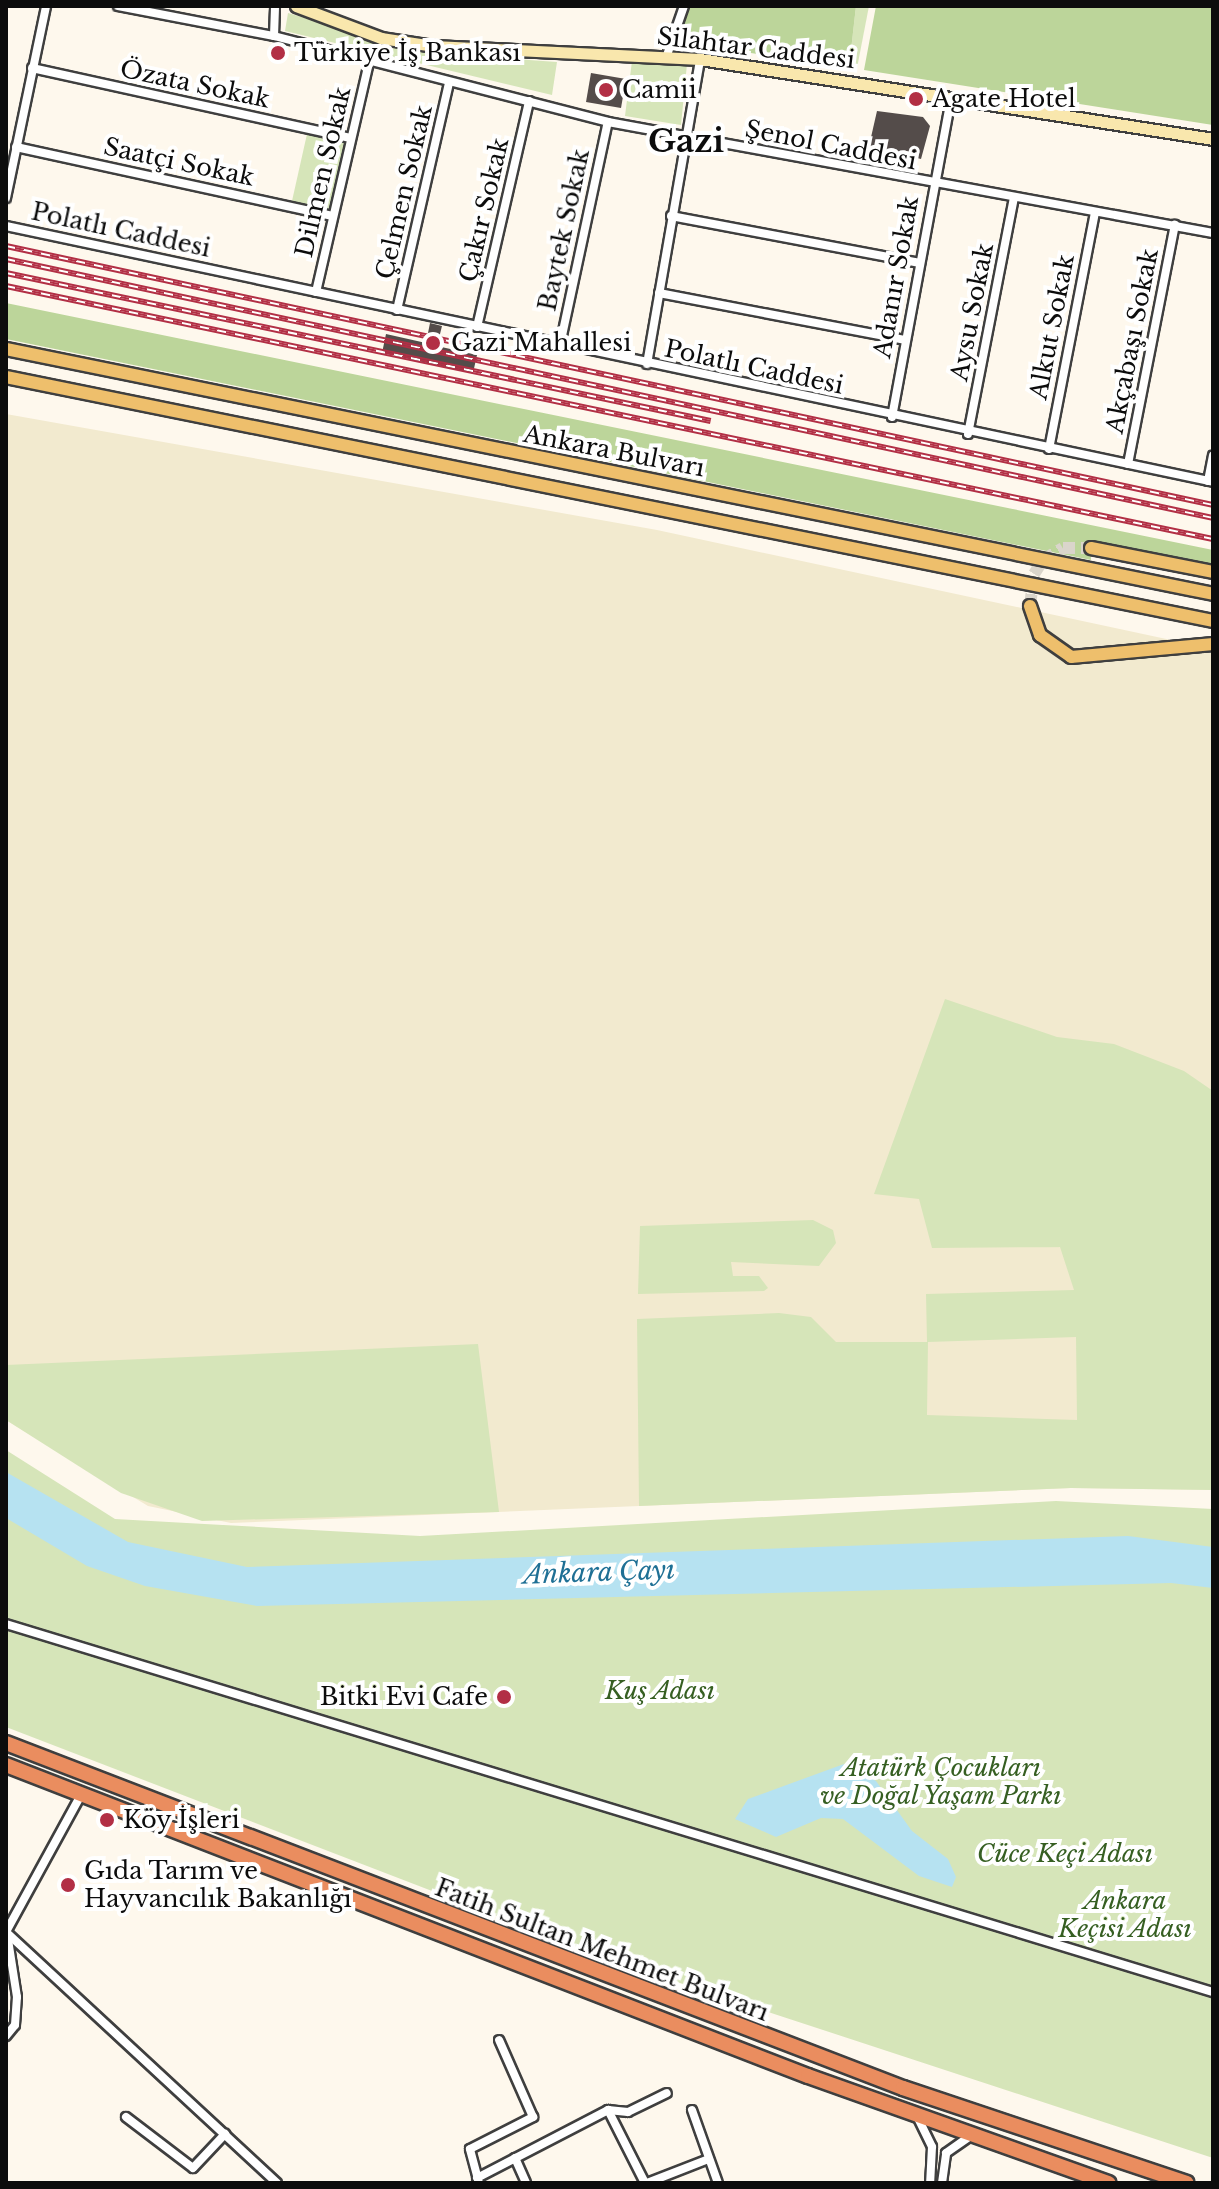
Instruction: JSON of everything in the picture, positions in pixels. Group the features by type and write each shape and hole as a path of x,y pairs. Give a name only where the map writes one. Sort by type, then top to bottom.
{"highway":[{"name":"Fatih Sultan Mehmet Bulvarı","path":"6,1743 903,2088 1187,2183"},
{"name":"Fatih Sultan Mehmet Bulvarı","path":"6,1765 918,2117 1108,2183"}],"main road":[{"name":"Silahtar Caddesi","path":"296,6 381,38 421,44 700,59 1213,139"},
{"name":"Ankara Bulvarı","path":"6,349 1213,594"},
{"name":"Ankara Bulvarı","path":"6,377 1213,621"},
{"path":"1091,548 1213,572"},
{"path":"1030,606 1040,635 1071,657 1213,644"}],"street":[{"path":"6,198 46,6"},
{"name":"Şenol Caddesi","path":"118,6 274,36 449,83 686,139 1213,233"},
{"path":"274,36 275,6"},
{"path":"666,58 684,6"},
{"path":"647,364 700,59"},
{"name":"Dilmen Sokak","path":"316,292 369,62"},
{"name":"Özata Sokak","path":"32,68 350,138"},
{"name":"Çelmen Sokak","path":"397,310 449,83"},
{"name":"Adanır Sokak","path":"892,417 951,98"},
{"name":"Çakır Sokak","path":"477,327 529,101"},
{"name":"Baytek Sokak","path":"560,345 608,122"},
{"name":"Saatçi Sokak","path":"16,147 333,216"},
{"name":"Aysu Sokak","path":"968,434 1014,198"},
{"name":"Alkut Sokak","path":"1049,449 1095,212"},
{"path":"671,216 919,263"},
{"name":"Akçabaşı Sokak","path":"1128,464 1175,225"},
{"name":"Polatlı Caddesi","path":"6,226 968,434 1210,482"},
{"path":"659,293 905,340"},
{"path":"1210,482 1213,455"},
{"path":"6,1624 1213,1992"},
{"path":"6,2036 15,2025 17,1997 6,1932 82,1793"},
{"path":"6,1932 277,2183"},
{"path":"499,2040 533,2117 470,2149 478,2180 608,2110 628,2112 667,2093"},
{"path":"608,2110 646,2183 706,2160"},
{"path":"692,2110 706,2160 718,2183"},
{"path":"126,2117 193,2168 225,2134"},
{"path":"918,2117 932,2147 930,2183"},
{"path":"942,2183 946,2153 970,2136"},
{"path":"515,2158 526,2183"}],"shaded area":[{"path":"6,414 657,530 1213,649 1213,1490 1071,1488 231,1523 148,1506 6,1420"}],"green space":[{"path":"684,6 856,6 849,68 672,41"},
{"path":"856,6 869,6 857,68 849,68"},
{"path":"876,6 1213,6 1213,125 864,70"},
{"path":"288,13 420,52 557,62 552,95 285,31"},
{"path":"632,61 687,64 681,125 625,116"},
{"path":"307,134 346,143 331,209 292,201"},
{"path":"6,303 1213,550 1213,564 1090,541 1091,560 6,339"},
{"path":"945,999 1057,1037 1114,1044 1184,1071 1213,1091 1213,1490 1071,1488 639,1506 637,1319 779,1313 811,1317 836,1342 927,1342 926,1294 1074,1290 1060,1247 932,1248 919,1199 874,1194","holes":["1076,1337 1077,1420 927,1415 928,1342"]},
{"path":"813,1220 833,1230 836,1243 819,1266 731,1262 733,1276 759,1276 768,1288 764,1291 638,1294 640,1226"},
{"path":"478,1344 499,1512 202,1521 121,1493 6,1420 6,1365"},
{"name":"Atatürk Çocukları ve Doğal Yaşam Parkı","path":"6,1450 115,1519 420,1536 1056,1501 1213,1509 1213,2158 619,1963 6,1727"}],"water":[{"name":"Ankara Çayı","path":"6,1472 128,1542 247,1567 1128,1536 1213,1547 1213,1588 1171,1583 257,1606 145,1586 87,1566 6,1518"},
{"path":"844,1764 876,1781 912,1831 948,1859 956,1877 952,1887 919,1876 843,1819 821,1818 776,1837 735,1819 748,1799"}],"building":[{"name":"Camii","path":"591,73 626,79 621,108 586,102"},
{"path":"877,111 923,117 930,126 921,159 869,146"},
{"path":"430,323 442,326 437,346 477,355 473,373 382,353 386,334 426,343"}],"tunnel":[{"path":"1030,606 1034,574 1043,560 1063,548 1091,548"}],"railway":[{"path":"6,246 1213,505"},
{"path":"6,259 1213,518"},
{"path":"6,273 711,421"},
{"path":"6,286 1213,539"}],"place":[{"name":"Türkiye İş Bankası","path":"278,53"},
{"name":"Camii","path":"606,90"},
{"name":"Agate Hotel","path":"916,99"},
{"name":"Gazi Mahallesi","path":"433,343"},
{"name":"Bitki Evi Cafe","path":"504,1697"},
{"name":"Köy İşleri","path":"107,1820"},
{"name":"Gıda Tarım ve Hayvancılık Bakanlığı","path":"68,1885"}],"district":[{"name":"Gazi","path":"686,141"}],"park label":[{"name":"Kuş Adası","path":"660,1691"},
{"name":"Cüce Keçi Adası","path":"1065,1854"},
{"name":"Ankara Keçisi Adası","path":"1125,1915"}]}
